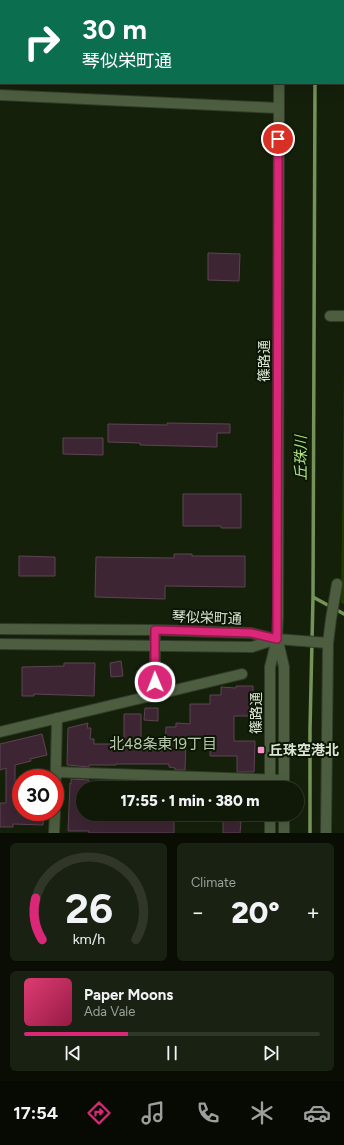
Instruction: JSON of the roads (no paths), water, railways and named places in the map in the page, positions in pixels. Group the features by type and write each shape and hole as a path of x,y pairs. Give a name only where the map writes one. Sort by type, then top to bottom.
{"street":[{"name":"篠路通","path":"270,781 270,667 277,639 278,84"},
{"path":"0,95 278,108"},
{"path":"330,316 344,316"},
{"path":"326,833 325,642 331,619 337,584"},
{"name":"琴似栄町通","path":"0,629 155,630 251,633 277,639"},
{"path":"155,630 155,695"},
{"name":"篠路通","path":"277,639 284,667 284,781"},
{"path":"277,639 325,642"},
{"name":"琴似栄町通","path":"0,644 252,646 277,639"},
{"path":"0,732 242,674"},
{"path":"56,769 57,718"},
{"path":"64,772 231,781"},
{"path":"54,833 55,821"},
{"path":"270,821 270,833"},
{"path":"284,821 284,833"}],"waterway":[{"name":"丘珠川","path":"310,833 310,729 313,597 315,84"},
{"path":"313,597 344,614"}],"place":[{"name":"丘珠空港北","path":"261,750"}],"district":[{"name":"北48条東19丁目","path":"163,744"}]}
